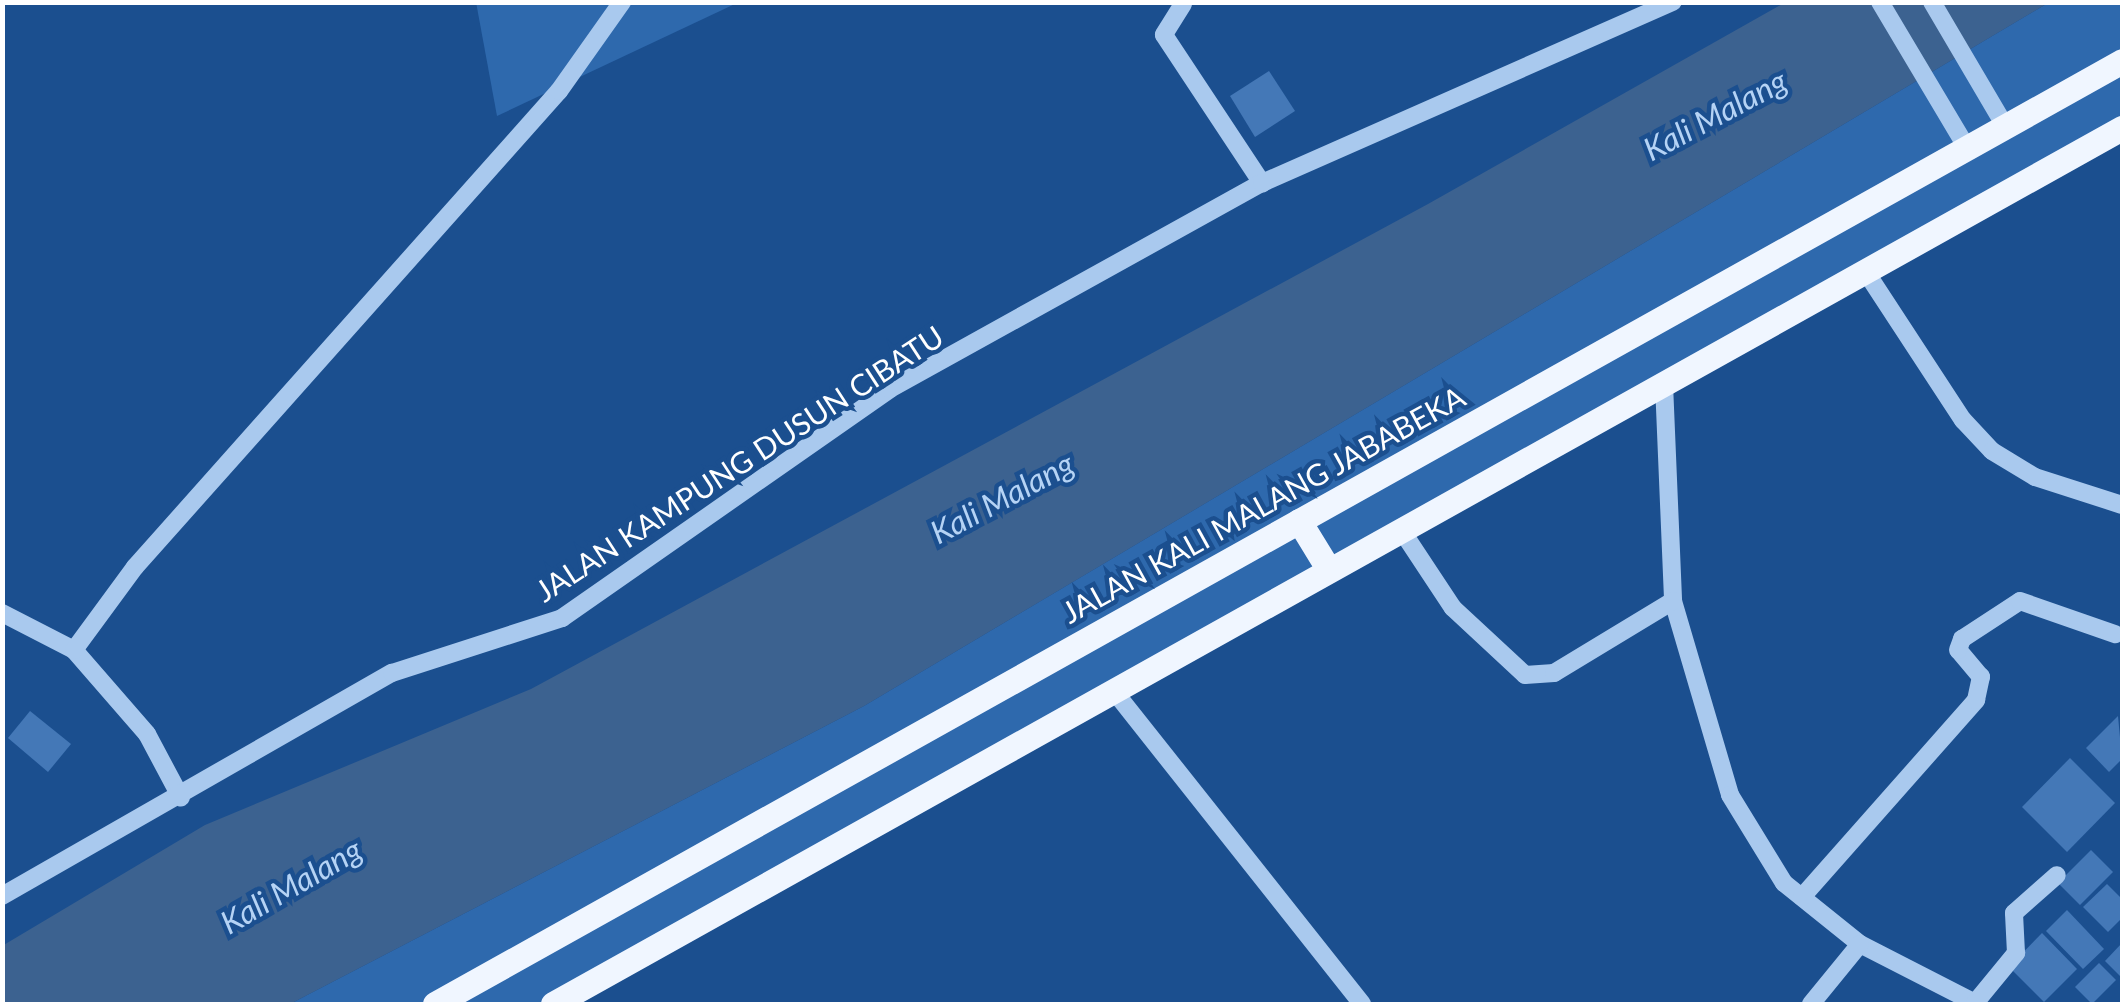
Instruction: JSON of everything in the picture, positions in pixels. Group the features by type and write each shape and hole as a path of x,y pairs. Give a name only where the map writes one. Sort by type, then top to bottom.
{"main road":[{"name":"JALAN KALI MALANG JABABEKA","path":"435,1004 2122,61"},
{"path":"553,1004 2122,128"},
{"path":"1299,521 1329,570"}],"street":[{"path":"74,650 135,567 559,91 622,2"},
{"name":"JALAN KAMPUNG DUSUN CIBATU","path":"2,896 418,661 562,618 890,389 1262,183 1673,2"},
{"path":"1880,2 1968,148"},
{"path":"1932,2 2006,126"},
{"path":"1183,4 1164,35 1262,183"},
{"path":"1866,272 1963,420 1992,451 2035,477 2122,505"},
{"path":"1664,384 1673,601 1730,795 1784,882 1860,944 1976,1004 2016,953 2014,913 2057,875"},
{"path":"1402,531 1453,608 1524,675 1554,673 1673,601"},
{"path":"1802,897 1976,700 1981,677 1958,650 1962,639 2020,601 2115,634"},
{"path":"2,613 74,650 147,734 181,798"},
{"path":"1114,691 1362,1004"},
{"path":"1810,1004 1860,944"}],"shaded area":[{"path":"476,2 737,3 497,116"},
{"path":"2048,3 2122,3 2122,127 553,1004 290,1004 864,706"}],"water":[{"name":"Kali Malang","path":"1784,3 2048,3 864,706 290,1004 3,1004 2,946 205,825 531,689 1428,204"}],"building":[{"path":"1269,71 1295,111 1255,137 1230,96"},
{"path":"30,711 71,744 48,772 8,738"},
{"path":"2118,716 2122,759 2109,772 2086,748"},
{"path":"2070,758 2115,803 2067,852 2022,807"},
{"path":"2091,850 2113,872 2080,905 2058,883"},
{"path":"2107,884 2122,899 2122,918 2108,932 2083,907"},
{"path":"2067,910 2104,949 2083,969 2046,931"},
{"path":"2042,933 2077,969 2044,1002 2009,967"},
{"path":"2122,943 2122,978 2105,961"},
{"path":"2099,963 2116,980 2092,1004 2075,987"}]}
